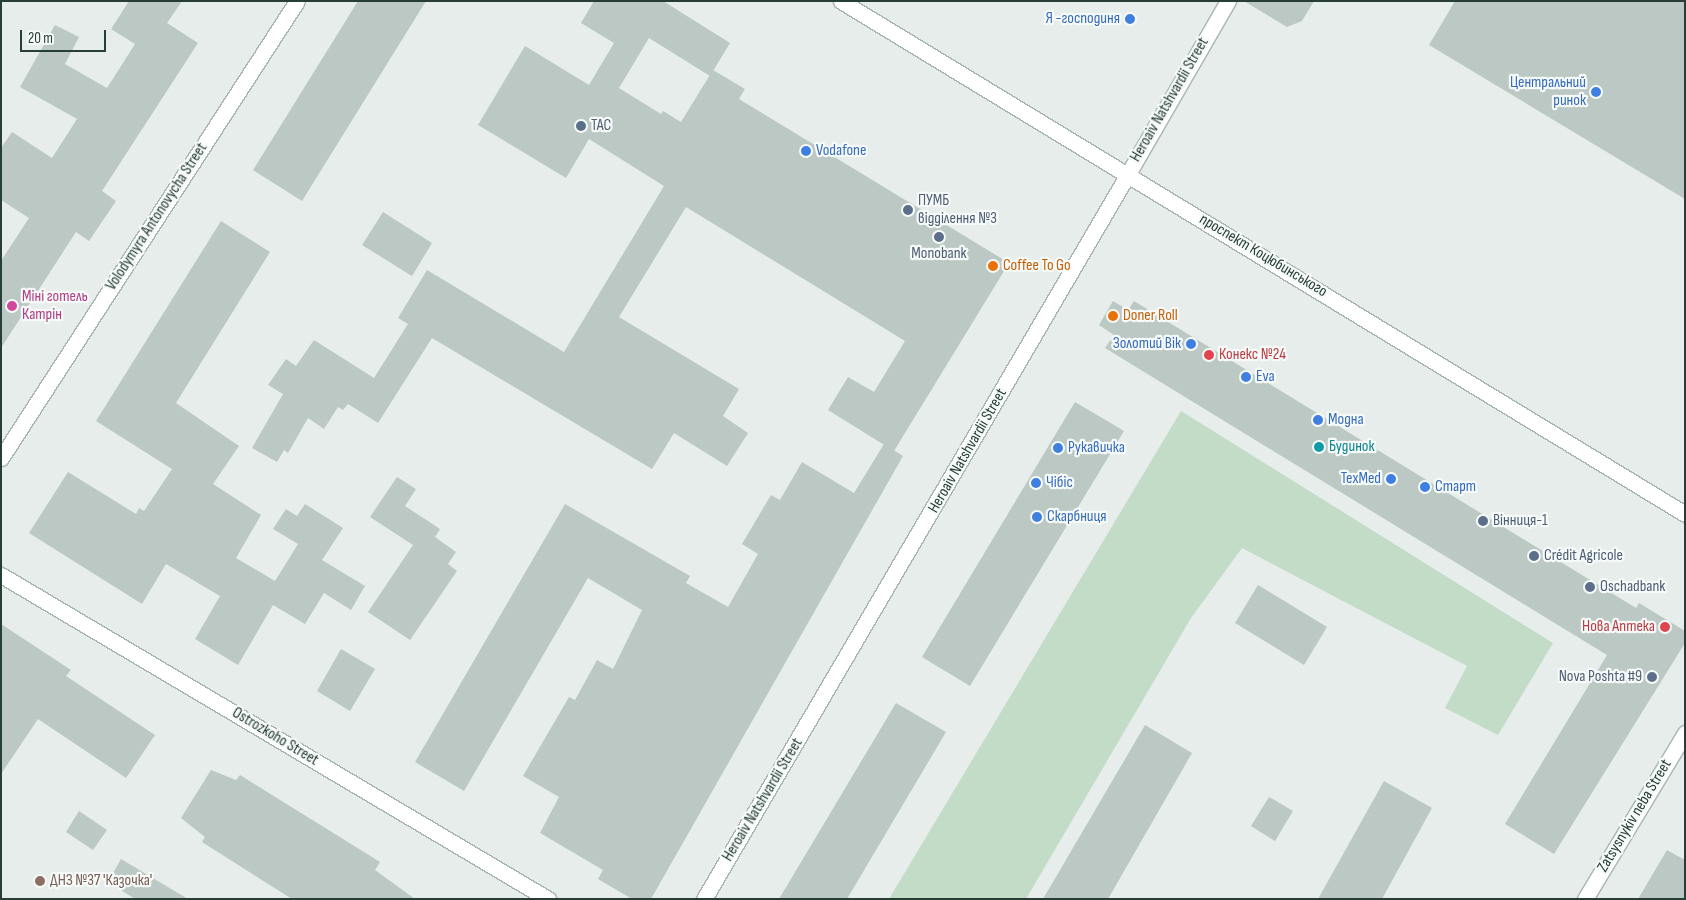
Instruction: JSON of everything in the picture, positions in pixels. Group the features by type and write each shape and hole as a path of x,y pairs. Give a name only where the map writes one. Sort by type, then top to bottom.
{"street":[{"name":"Volodymyra Antonovycha Street","path":"1,458 298,1"},
{"name":"проспект Коцюбинського","path":"841,1 1685,514"},
{"name":"Heroaiv Natshvardii Street","path":"704,899 1228,1"},
{"name":"Ostrozkoho Street","path":"1,575 548,899"},
{"name":"Zatsysnykiv neba Street","path":"1585,899 1685,733"}],"green space":[{"path":"1181,411 1553,643 1498,735 1445,708 1467,666 1242,548 1191,618 1026,899 889,899"}],"building":[{"path":"129,1 182,1 167,23 198,43 102,191 116,201 89,241 76,232 1,348 1,261 29,218 1,200 1,148 12,132 52,158 77,119 20,87 55,25 79,37 65,64 107,88 135,44 111,29"},
{"path":"358,1 426,1 302,201 253,170"},
{"path":"594,1 663,1 730,43 713,70 745,89 739,99 1009,263 894,451 828,410 848,377 874,392 905,341 686,207 619,317 739,389 723,416 748,433 727,466 674,433 652,469 432,338 378,423 348,404 343,410 338,407 324,429 308,418 288,453 284,450 277,462 252,448 283,394 268,385 286,359 296,366 314,340 374,378 408,324 398,318 427,270 564,352 664,186 589,139 566,178 478,125 525,46 589,85 614,43 581,23","holes":["649,38 709,76 681,122 663,111 661,114 619,88"]},
{"path":"1244,1 1314,1 1302,21 1287,27"},
{"name":"Центральний ринок","path":"1455,1 1685,1 1685,199 1429,45"},
{"path":"383,212 432,243 412,276 362,245"},
{"path":"221,221 270,252 176,403 239,446 213,484 261,515 236,558 275,581 298,544 273,529 286,509 297,516 305,504 343,528 322,560 365,586 351,610 324,593 305,624 273,605 238,665 195,639 220,596 166,564 142,604 29,533 68,472 136,514 139,508 144,511 172,469 96,421"},
{"name":"Будинок","path":"1113,301 1128,310 1134,301 1636,608 1639,603 1685,631 1685,643 1554,854 1505,824 1607,655 1105,348 1114,335 1099,325"},
{"path":"1075,402 1124,431 970,686 922,657"},
{"path":"884,444 903,456 651,899 632,899 598,879 603,870 540,833 559,797 523,776 569,697 575,700 597,660 613,669 642,610 588,578 464,791 415,762 565,504 690,576 686,583 728,607 758,554 742,544 771,495 780,500 802,462 854,493"},
{"path":"397,477 416,489 405,506 440,529 435,537 456,552 448,564 457,571 410,640 368,612 413,545 370,517"},
{"path":"1258,585 1327,627 1304,665 1235,623"},
{"path":"1,624 71,670 66,676 155,735 126,778 38,719 1,774"},
{"path":"341,649 375,669 350,711 317,691"},
{"path":"896,703 946,732 847,899 779,899"},
{"path":"1145,725 1192,753 1108,899 1043,899"},
{"path":"211,770 236,780 240,775 380,862 375,870 415,899 292,899 202,842 205,837 181,818"},
{"path":"1384,781 1432,808 1382,899 1318,899"},
{"path":"1269,797 1293,811 1275,841 1251,826"},
{"path":"79,811 107,830 93,850 66,832"},
{"path":"1667,850 1685,860 1685,899 1638,899"},
{"path":"121,859 188,899 135,899 108,882"}],"place":[{"name":"Я -господиня","path":"1130,19"},
{"name":"Центральний ринок","path":"1596,92"},
{"name":"ТАС","path":"581,126"},
{"name":"Vodafone","path":"806,151"},
{"name":"ПУМБ відділення №3","path":"908,210"},
{"name":"Monobank","path":"939,237"},
{"name":"Coffee To Go","path":"993,266"},
{"name":"Міні готель Катрін","path":"12,306"},
{"name":"Doner Roll","path":"1113,316"},
{"name":"Золотий Вік","path":"1191,344"},
{"name":"Конекс №24","path":"1209,355"},
{"name":"Eva","path":"1246,377"},
{"name":"Модна","path":"1318,420"},
{"name":"Будинок","path":"1319,447"},
{"name":"Рукавичка","path":"1058,448"},
{"name":"TexMed","path":"1391,479"},
{"name":"Чібіс","path":"1036,483"},
{"name":"Старт","path":"1425,487"},
{"name":"Скарбниця","path":"1037,517"},
{"name":"Вінниця-1","path":"1483,521"},
{"name":"Crédit Agricole","path":"1534,556"},
{"name":"Oschadbank","path":"1590,587"},
{"name":"Нова Аптека","path":"1665,627"},
{"name":"Nova Poshta #9","path":"1652,677"},
{"name":"ДНЗ №37 'Казочка'","path":"40,881"}]}
